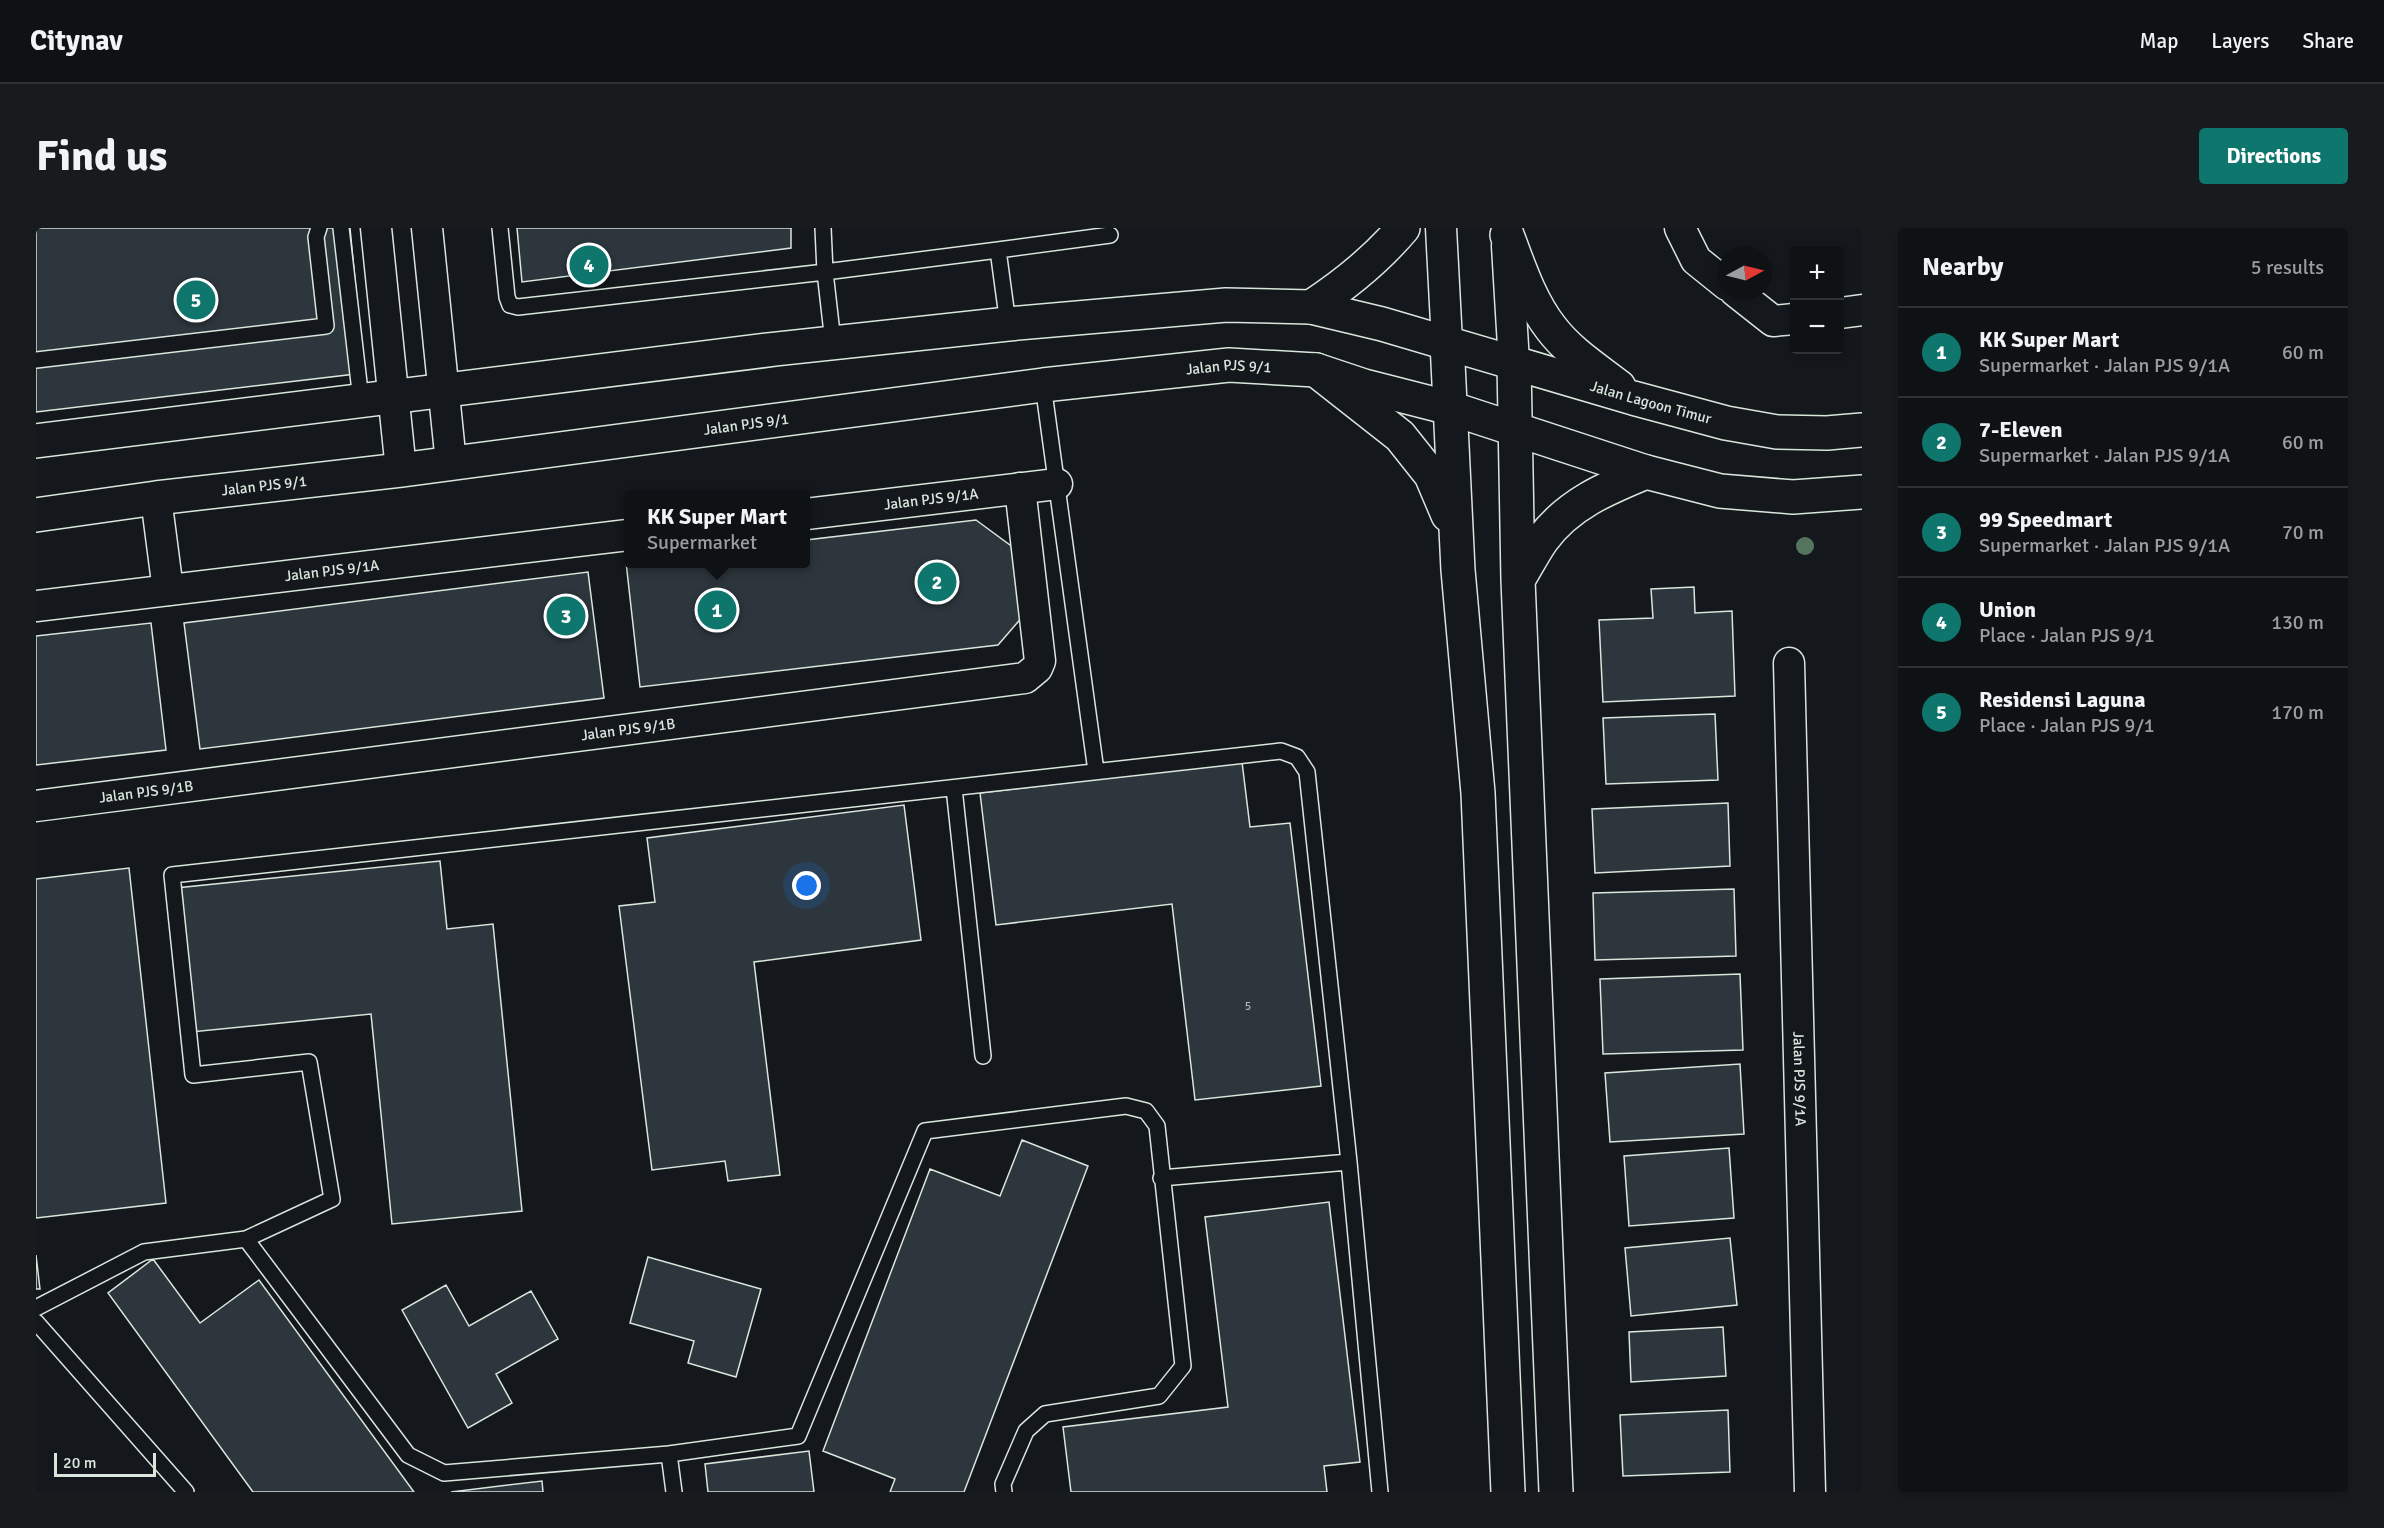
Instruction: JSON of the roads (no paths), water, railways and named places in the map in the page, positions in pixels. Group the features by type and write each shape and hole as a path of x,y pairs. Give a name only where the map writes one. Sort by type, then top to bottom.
{"main road":[{"path":"1311,307 1347,283 1377,258 1403,228"},
{"path":"1506,232 1531,296 1552,329 1575,352 1633,398"},
{"path":"36,441 833,342 1226,305 1311,307 1447,342 1456,536 1478,793 1508,1492"},
{"name":"Jalan Lagoon Timur","path":"1447,342 1633,398 1726,423 1778,432 1827,433 1862,430"},
{"path":"1514,363 1518,580 1556,1492"},
{"name":"Jalan PJS 9/1","path":"36,515 156,498 400,470 1043,385 1229,365 1316,369 1364,386 1450,408"},
{"path":"1316,369 1400,436 1431,475 1456,536"},
{"path":"1450,408 1646,472 1731,492 1794,497 1862,492"},
{"path":"1518,580 1542,539 1567,512 1598,492 1646,472"}],"street":[{"path":"376,228 377,398 400,470"},
{"path":"427,228 451,463"},
{"path":"1441,228 1447,342"},
{"path":"1680,228 1696,260 1718,278"},
{"path":"1506,232 1514,363"},
{"path":"1746,300 1773,321 1790,319"},
{"path":"1844,312 1862,310"},
{"name":"Jalan PJS 9/1A","path":"810,514 1057,484"},
{"name":"Jalan PJS 9/1B","path":"36,806 1025,678 1032,674 1040,661 1020,488"},
{"path":"156,498 168,590"},
{"name":"Jalan PJS 9/1A","path":"36,606 624,535"},
{"name":"Jalan PJS 9/1A","path":"1790,663 1810,1492"}],"lane":[{"path":"36,360 326,326 316,237 318,228"},
{"path":"341,228 377,398"},
{"path":"500,228 507,297 510,305 518,308 825,272 1110,235"},
{"path":"823,228 825,272 833,342"},
{"path":"998,250 1008,324"},
{"path":"1043,385 1096,771"},
{"path":"36,1308 144,1252 246,1239 332,1199 309,1062 193,1075 172,875 1281,751 1297,757 1307,772 1349,1162 1380,1492"},
{"path":"954,788 983,1056"},
{"path":"246,1239 408,1455 444,1473 669,1454 798,1436 925,1131 1126,1106 1146,1111 1156,1126 1183,1366 1159,1396 1045,1414 1026,1431 1003,1484 1004,1492"},
{"path":"1161,1178 1349,1162"},
{"path":"36,1322 186,1492"},
{"path":"669,1454 674,1492"}],"place":[{"name":"Union","path":"589,265"},
{"name":"Residensi Laguna","path":"196,300"},
{"name":"7-Eleven","path":"937,582"},
{"name":"KK Super Mart","path":"717,610"},
{"name":"99 Speedmart","path":"566,616"}]}
